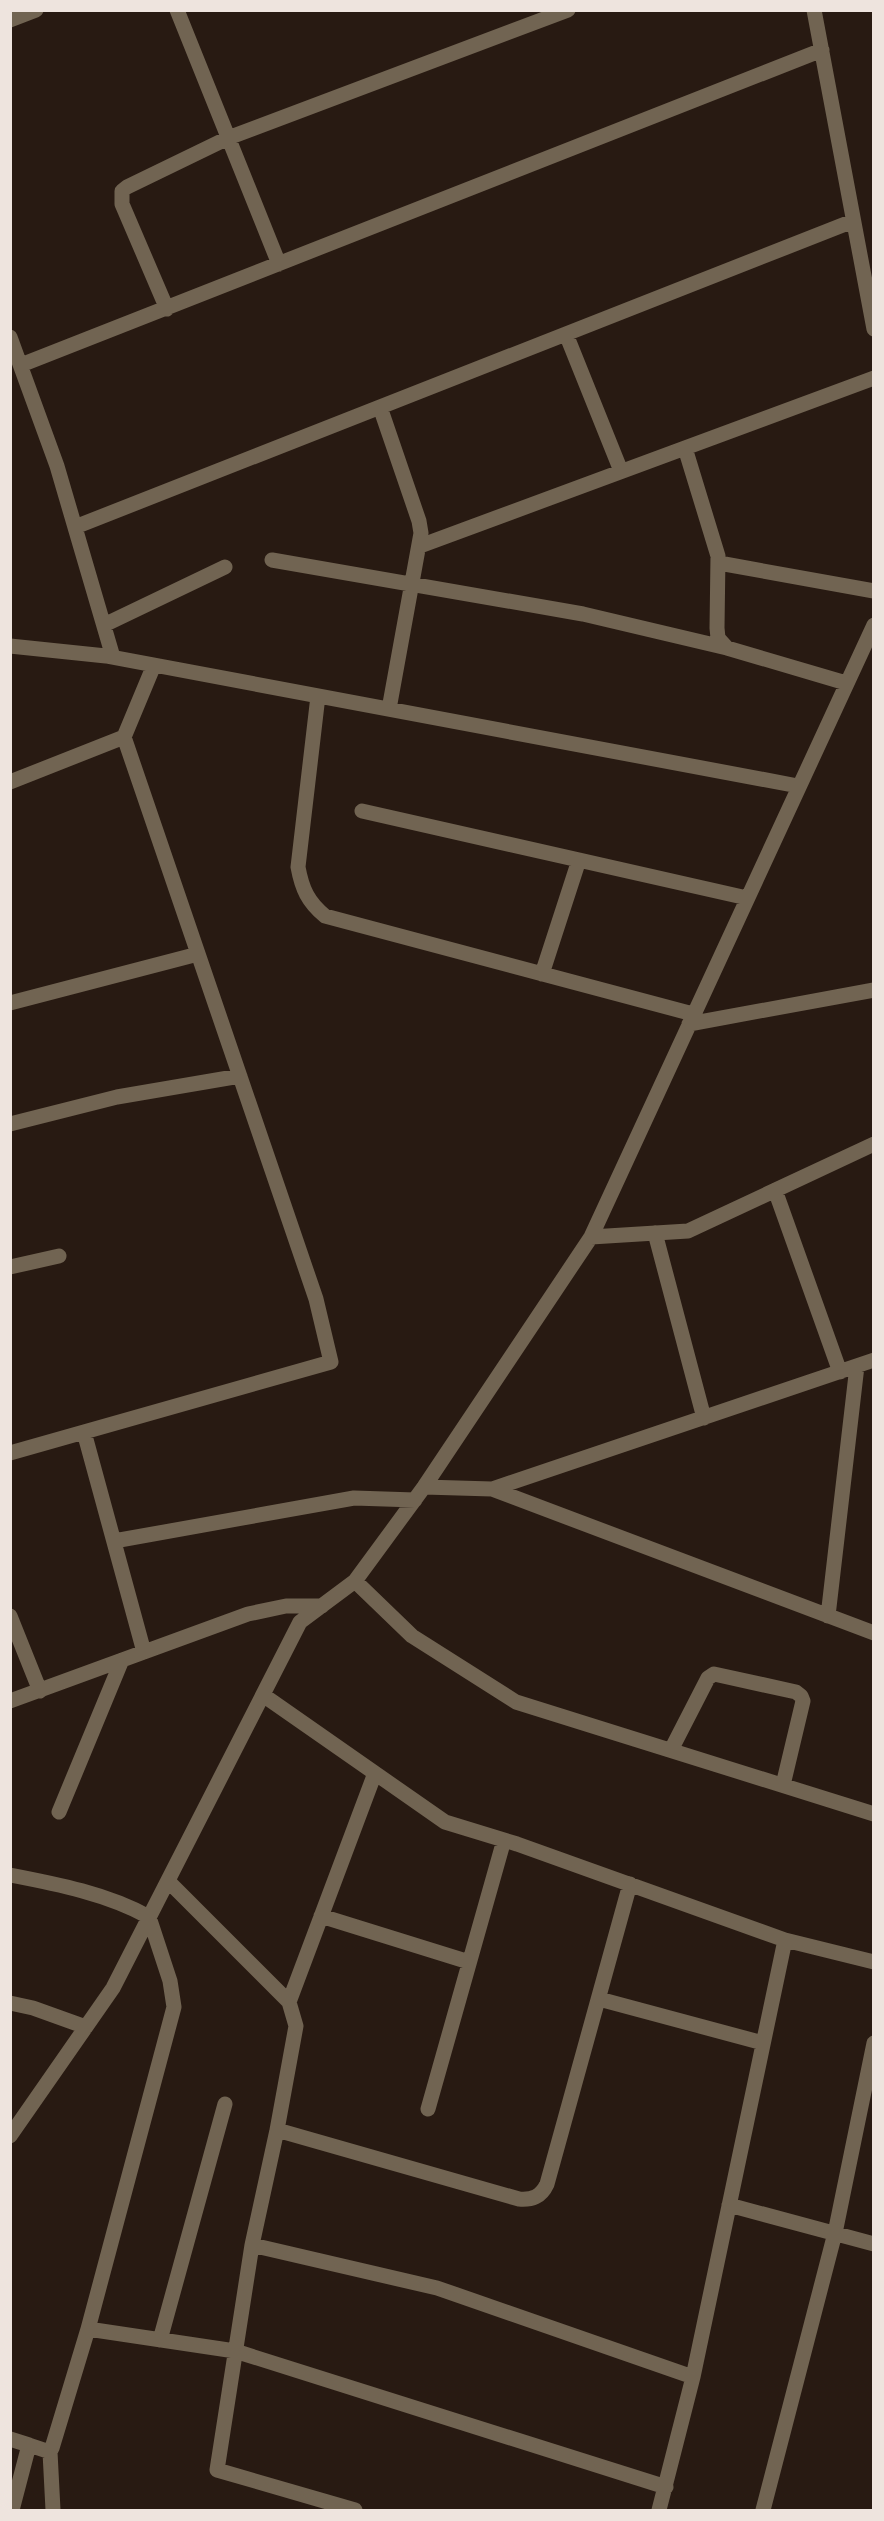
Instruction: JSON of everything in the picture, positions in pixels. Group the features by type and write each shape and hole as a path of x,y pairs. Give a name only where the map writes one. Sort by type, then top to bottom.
{"street":[{"path":"10,20 36,10"},
{"path":"177,10 279,264"},
{"path":"167,309 122,204 122,191 126,187 228,138 568,10"},
{"path":"814,10 870,298 873,329"},
{"path":"21,365 822,50"},
{"path":"75,527 854,221"},
{"path":"566,334 621,471"},
{"path":"10,337 57,466 113,657"},
{"path":"420,546 873,378"},
{"path":"380,407 419,521 420,546 389,709"},
{"path":"684,448 719,563 717,628 718,638 727,648"},
{"path":"272,560 583,614 727,648 846,683"},
{"path":"719,563 873,591"},
{"path":"104,625 225,567"},
{"path":"10,2136 113,1989 300,1622 355,1581 420,1494 591,1237 873,625"},
{"path":"10,646 113,657 798,786"},
{"path":"10,1453 331,1362 316,1299 123,737 154,665"},
{"path":"318,696 298,867 302,887 310,904 325,916 542,974 691,1019 873,990"},
{"path":"10,782 123,737"},
{"path":"362,811 747,898"},
{"path":"542,974 579,860"},
{"path":"10,1004 198,954"},
{"path":"10,1125 117,1097 240,1076"},
{"path":"591,1237 688,1231 873,1144"},
{"path":"775,1190 840,1372"},
{"path":"655,1233 704,1418"},
{"path":"10,1267 59,1256"},
{"path":"114,1541 354,1497 492,1489 873,1360"},
{"path":"828,1616 857,1366"},
{"path":"84,1432 144,1652"},
{"path":"492,1489 873,1633"},
{"path":"355,1581 412,1636 516,1702 873,1814"},
{"path":"10,1701 248,1614 285,1606 322,1606"},
{"path":"10,1616 40,1691"},
{"path":"59,1812 122,1660"},
{"path":"671,1750 708,1678 714,1674 796,1692 803,1701 783,1785"},
{"path":"263,1695 445,1822 504,1840 785,1940 873,1962"},
{"path":"289,2002 375,1773"},
{"path":"428,2109 504,1840"},
{"path":"10,1875 54,1883 132,1907 149,1917 170,1981 174,2007 88,2329 50,2452 53,2511"},
{"path":"168,1881 289,2002 296,2026 277,2130 252,2245 217,2470 355,2511"},
{"path":"277,2130 519,2199 532,2199 539,2196 547,2184 630,1884"},
{"path":"321,1916 469,1962"},
{"path":"659,2511 693,2377 785,1940"},
{"path":"598,1999 763,2043"},
{"path":"10,2003 33,2008 86,2026"},
{"path":"763,2511 835,2233 873,2043"},
{"path":"160,2340 225,2104"},
{"path":"729,2205 873,2244"},
{"path":"252,2245 437,2288 693,2377"},
{"path":"88,2329 235,2351 666,2487"},
{"path":"10,2439 50,2452"},
{"path":"12,2511 29,2445"}]}
